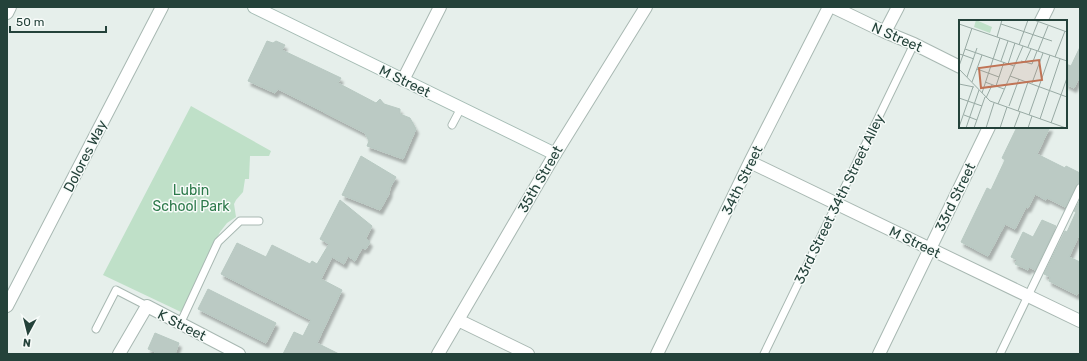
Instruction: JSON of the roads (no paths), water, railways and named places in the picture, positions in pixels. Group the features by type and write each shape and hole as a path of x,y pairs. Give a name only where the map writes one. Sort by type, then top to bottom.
{"street":[{"path":"7,13 10,7"},
{"name":"Dolores Way","path":"7,306 162,7"},
{"name":"M Street","path":"254,7 555,154"},
{"path":"403,80 440,7"},
{"name":"35th Street","path":"438,354 555,154 646,7"},
{"name":"34th Street","path":"657,354 750,162 829,7"},
{"name":"N Street","path":"833,7 959,66"},
{"path":"885,32 898,7"},
{"path":"1042,20 1048,7"},
{"name":"33rd Street","path":"879,354 989,128"},
{"name":"M Street","path":"750,162 1080,321"},
{"path":"119,354 147,306"},
{"name":"K Street","path":"147,306 239,354"},
{"path":"458,320 528,354"}],"lane":[{"name":"33rd Street 34th Street Alley","path":"764,354 914,44"},
{"path":"452,125 461,108"},
{"path":"1000,354 1080,188"},
{"path":"180,324 218,242 240,221 258,221"},
{"path":"96,329 116,290 147,306"}],"park label":[{"name":"Lubin School Park","path":"191,198"}]}
